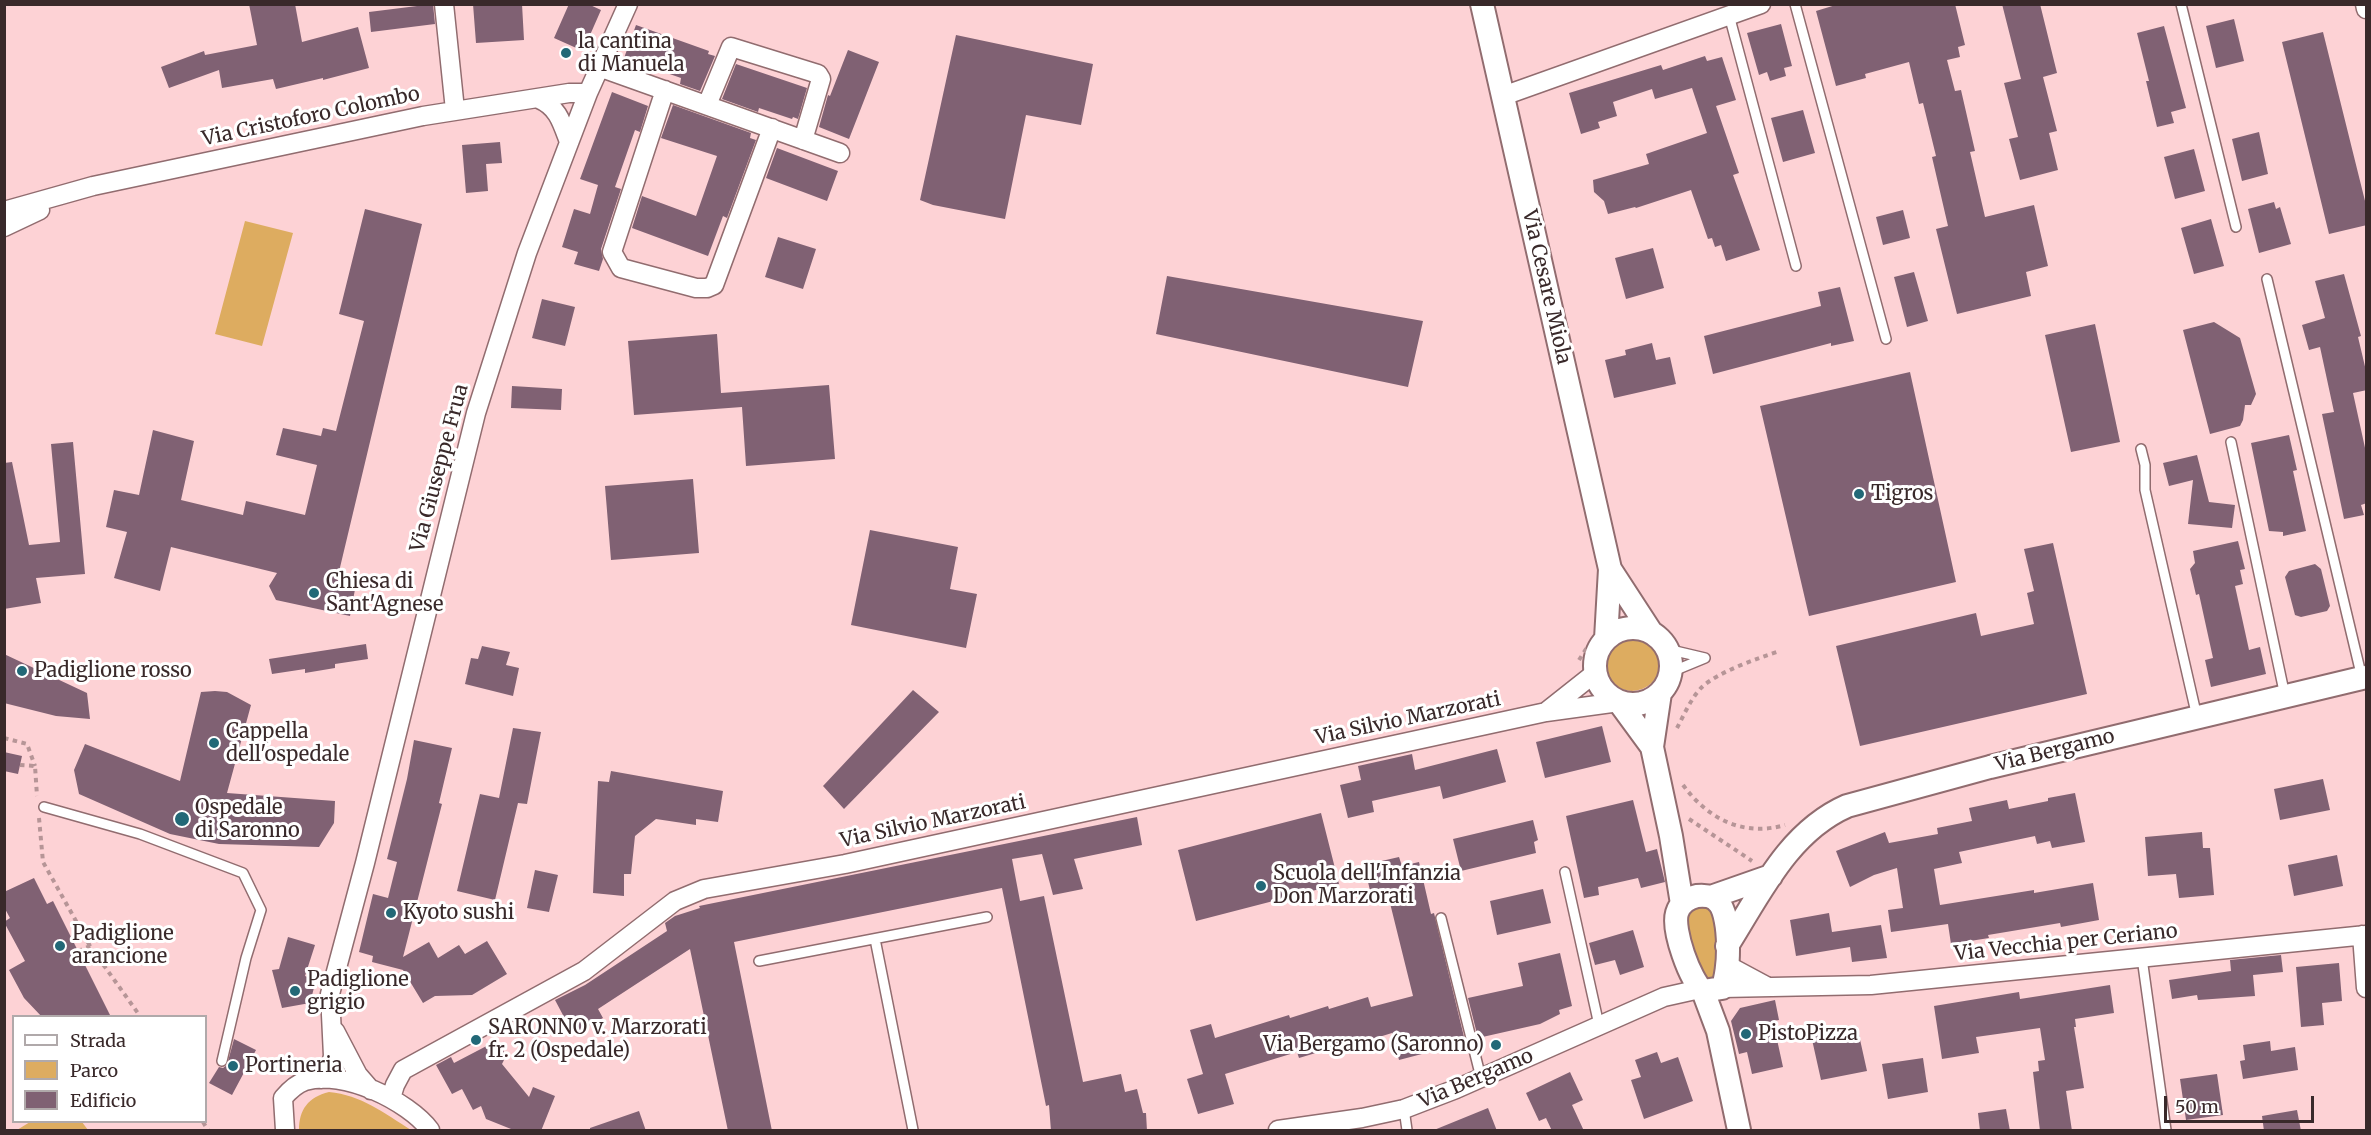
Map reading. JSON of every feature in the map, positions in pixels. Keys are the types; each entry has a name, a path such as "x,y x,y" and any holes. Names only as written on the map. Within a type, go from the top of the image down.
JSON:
{"street":[{"path":"444,4 455,110"},
{"name":"Via Giuseppe Frua","path":"321,1079 330,1068 333,1056 330,994 365,863 476,413 527,254 588,93 628,4"},
{"name":"Via Cesare Miola","path":"1482,4 1610,569 1651,632 1667,649"},
{"path":"1503,96 1761,4"},
{"path":"2365,4 2367,9"},
{"path":"707,105 731,47 818,74 821,79 804,140"},
{"path":"599,67 840,153"},
{"path":"665,90 612,252 621,268 696,288 707,288 714,285 772,128"},
{"name":"Via Cristoforo Colombo","path":"4,211 93,186 455,110 568,93 588,93"},
{"path":"539,99 550,104 555,110 569,142"},
{"name":"Via Cristoforo Colombo","path":"4,227 93,186"},
{"name":"Via Cesare Miola","path":"1584,670 1598,651 1610,569"},
{"path":"1598,641 1618,630 1630,628 1651,632"},
{"path":"1619,702 1640,704 1660,693 1671,672 1671,660 1667,649"},
{"path":"1584,670 1608,695 1619,702 1652,747"},
{"name":"Via Silvio Marzorati","path":"1546,712 1584,670"},
{"name":"Via Bergamo","path":"1727,955 1762,869 1830,814 1847,806 1990,767 2364,677"},
{"path":"1660,693 1652,747 1671,836 1682,904"},
{"name":"Via Silvio Marzorati","path":"391,1098 403,1070 584,971 675,901 704,889 845,864 1546,712 1619,702"},
{"path":"1671,836 1708,896 1723,910 1727,955 1726,978 1711,989"},
{"path":"1711,989 1695,984 1676,927 1677,913 1682,904 1693,897 1708,896 1762,869"},
{"path":"2364,935 2367,988"},
{"name":"Via Vecchia per Ceriano","path":"1711,989 1871,985 2364,935"},
{"name":"Via Vecchia per Ceriano","path":"1727,955 1770,988"},
{"name":"Via Bergamo","path":"1664,997 1689,966"},
{"path":"1711,989 1739,1131"},
{"name":"Via Bergamo","path":"1278,1131 1300,1129 1404,1109 1481,1078 1664,997 1711,989"},
{"path":"333,1027 358,1075 371,1090"},
{"path":"285,1131 283,1098 291,1089 305,1081 321,1079 339,1081 391,1098 427,1126 444,1131"}],"lane":[{"path":"1795,4 1886,339"},
{"path":"2181,4 2236,227"},
{"path":"1729,15 1796,266"},
{"path":"2267,279 2364,677"},
{"path":"2231,442 2284,696"},
{"path":"2141,449 2145,465 2145,490 2197,717"},
{"path":"1667,649 1705,658 1671,672"},
{"path":"41,808 140,834 243,873 261,910 246,958 222,1061"},
{"path":"1565,872 1599,1025"},
{"path":"759,961 987,917"},
{"path":"1441,918 1481,1078"},
{"path":"875,939 913,1131"},
{"path":"2142,958 2166,1131"},
{"path":"1404,1109 1407,1131"}],"path":[{"path":"1584,670 1598,641"},
{"path":"1677,728 1700,689 1710,681 1756,659 1780,651"},
{"path":"4,738 27,744 35,766 37,798"},
{"path":"20,765 35,766"},
{"path":"1680,777 1682,784 1702,808 1729,824 1746,828 1772,828 1792,821"},
{"path":"1663,802 1762,869"},
{"path":"41,808 43,862 90,946 139,1015"},
{"path":"78,951 90,946"}],"green space":[{"path":"245,221 293,233 262,346 215,334"},
{"path":"1632,635 1643,637 1652,643 1658,652 1660,663 1658,674 1652,683 1643,689 1632,691 1621,689 1612,683 1606,674 1604,663 1606,652 1612,643 1621,637"},
{"path":"1697,904 1717,910 1717,977 1715,978 1699,975 1684,915"},
{"path":"329,1092 362,1101 411,1130 299,1130 299,1123 306,1105 315,1097"},
{"path":"28,1123 83,1123 88,1130 17,1130"}],"building":[{"path":"249,4 295,4 302,42 358,27 369,68 276,89 273,79 222,88 219,70 169,88 161,67 204,51 205,55 257,45"},
{"path":"433,4 435,24 371,32 369,12"},
{"path":"473,4 522,4 524,40 476,43"},
{"path":"569,4 588,4 601,10 583,51 554,38"},
{"path":"1839,4 1955,4 1965,45 1958,47 1960,57 1947,60 1955,91 1961,90 1975,151 1970,152 1985,217 2034,205 2048,266 2026,272 2031,296 1957,314 1936,229 1948,226 1932,157 1936,156 1923,103 1919,104 1909,62 1865,74 1866,78 1836,86 1816,11"},
{"path":"2002,4 2040,4 2057,73 2043,77 2057,131 2049,133 2058,170 2020,180 2009,139 2018,137 2004,83 2021,79"},
{"path":"2234,19 2244,61 2216,68 2206,26"},
{"path":"1781,24 1792,66 1784,68 1786,76 1770,81 1767,72 1759,75 1747,33"},
{"path":"636,25 709,51 708,54 715,56 700,91 680,84 681,78 624,58"},
{"path":"2164,26 2186,108 2171,112 2174,123 2157,127 2137,33"},
{"path":"2323,32 2367,209 2367,225 2329,234 2282,42"},
{"path":"956,35 1093,64 1081,125 1026,115 1005,219 933,205 920,200"},
{"path":"848,50 879,62 849,139 819,127 828,95 830,96"},
{"path":"1705,56 1707,61 1722,57 1736,100 1716,106 1739,173 1733,175 1760,250 1726,261 1721,245 1715,247 1712,238 1708,239 1691,190 1636,208 1608,214 1604,201 1594,192 1593,180 1649,164 1646,154 1707,133 1692,88 1655,99 1652,89 1613,102 1617,116 1598,122 1600,128 1581,134 1569,93 1661,65 1663,70"},
{"path":"736,64 807,88 798,119 759,108 758,112 722,99"},
{"path":"612,92 648,106 640,132 635,130 615,187 621,189 601,249 603,259 599,271 574,264 578,252 562,247 574,209 590,214 598,185 580,179"},
{"path":"673,105 751,133 750,138 756,140 727,218 723,216 708,256 632,228 642,196 696,216 717,156 661,138"},
{"path":"1803,110 1815,153 1783,162 1771,118"},
{"path":"2259,132 2268,174 2242,181 2232,139"},
{"path":"500,142 502,163 486,164 488,191 466,193 462,145"},
{"path":"777,148 838,171 827,201 766,178"},
{"path":"2194,149 2205,191 2175,199 2164,157"},
{"path":"2274,202 2276,209 2280,207 2291,244 2259,253 2248,209"},
{"path":"365,209 422,224 337,580 356,584 350,616 276,600 269,586 277,573 171,547 160,591 114,578 127,532 106,527 114,490 139,495 153,430 194,441 181,500 243,515 246,501 305,515 317,465 276,455 283,428 321,436 323,428 336,431 364,321 339,314"},
{"path":"1903,210 1910,238 1883,245 1876,217"},
{"path":"2211,219 2224,266 2194,274 2181,228"},
{"path":"778,237 816,249 803,289 765,277"},
{"path":"1653,248 1664,288 1626,299 1615,258"},
{"path":"1914,272 1928,321 1907,327 1894,277"},
{"path":"2344,274 2361,336 2358,337 2367,375 2367,390 2353,393 2367,457 2367,503 2361,505 2364,515 2344,519 2322,414 2334,412 2320,347 2309,350 2302,325 2325,318 2315,281"},
{"path":"1167,276 1423,321 1408,387 1156,334"},
{"path":"1840,287 1854,341 1831,346 1831,343 1713,374 1704,336 1821,306 1818,292"},
{"path":"542,299 575,307 565,346 532,338"},
{"path":"2214,322 2240,338 2256,394 2251,405 2245,405 2240,426 2210,434 2183,330"},
{"path":"2095,324 2120,442 2071,452 2045,335"},
{"path":"717,334 721,393 829,385 835,459 746,466 742,407 634,415 628,341"},
{"path":"1652,343 1656,360 1670,357 1676,384 1614,398 1605,360 1626,355 1625,350"},
{"name":"Tigros","path":"1910,372 1956,582 1809,616 1760,406"},
{"path":"512,386 562,389 561,410 511,408"},
{"path":"2289,435 2297,470 2293,471 2306,531 2283,536 2283,532 2269,531 2251,443"},
{"path":"73,442 85,574 36,578 41,603 4,609 4,463 12,462 29,545 60,542 51,444"},
{"path":"2197,455 2209,502 2235,505 2232,528 2188,524 2193,480 2169,486 2163,463"},
{"path":"693,479 699,553 611,560 605,486"},
{"path":"870,530 958,547 950,589 977,594 966,648 851,625"},
{"path":"2238,541 2245,569 2240,570 2243,584 2235,586 2249,650 2260,647 2266,674 2211,687 2205,660 2213,658 2199,594 2196,595 2190,569 2195,563 2193,551"},
{"path":"2053,543 2087,694 1860,746 1836,646 1976,613 1981,636 2034,624 2027,593 2034,591 2024,549"},
{"path":"2315,564 2321,569 2330,606 2327,611 2301,617 2295,615 2285,577 2289,571"},
{"path":"366,644 368,659 335,664 335,668 305,673 305,669 272,674 269,659"},
{"path":"482,646 510,652 506,665 519,668 513,696 465,684 471,658 478,659"},
{"name":"Padiglione rosso","path":"4,654 87,693 90,719 56,716 4,703"},
{"path":"913,690 939,712 844,809 823,786"},
{"path":"201,692 227,692 251,705 227,793 335,801 334,823 319,847 219,844 170,834 79,794 74,770 85,744 180,781"},
{"path":"1602,726 1611,762 1545,778 1536,742"},
{"path":"513,728 541,732 527,804 518,803 495,900 457,891 480,794 499,798"},
{"path":"414,740 452,748 439,803 442,804 403,957 429,942 438,958 459,945 465,954 487,941 507,974 472,995 435,996 423,1003 403,970 372,962 373,956 359,952 373,894 388,898 397,862 387,859 407,779"},
{"path":"1497,749 1506,782 1443,799 1440,786 1372,801 1374,812 1348,818 1340,785 1361,780 1358,766 1412,754 1415,770"},
{"path":"4,752 22,756 18,774 4,771"},
{"path":"611,771 723,791 718,822 696,819 696,825 656,819 635,836 631,874 624,874 624,896 593,893 598,781 609,782"},
{"path":"2323,779 2330,810 2280,820 2274,789"},
{"path":"2075,793 2085,842 2052,848 2050,841 2037,844 2035,836 1959,852 1962,863 1934,869 1940,905 2093,883 2099,920 2061,927 2060,923 1988,935 1989,938 1951,944 1948,924 1891,932 1888,910 1903,908 1897,868 1874,875 1850,887 1836,851 1885,832 1889,843 1938,834 1937,828 1972,821 1969,808 2007,800 2009,809"},
{"path":"1633,800 1646,852 1657,849 1665,882 1641,888 1638,878 1598,887 1599,895 1584,898 1566,816"},
{"path":"1321,813 1339,884 1196,921 1178,850"},
{"path":"1137,817 1142,845 1074,859 1083,889 1053,895 1042,854 1012,859 1020,901 1044,896 1083,1082 1121,1074 1125,1092 1137,1089 1143,1113 1146,1113 1147,1131 1051,1131 1049,1105 1046,1106 1002,888 734,942 772,1131 728,1131 690,949 598,1009 603,1018 573,1034 555,1000 585,985 667,931 665,923 675,916 700,908 699,906"},
{"path":"1533,820 1538,840 1534,842 1536,853 1461,871 1453,839"},
{"path":"2202,832 2203,848 2210,848 2214,895 2179,898 2176,874 2148,876 2145,837"},
{"path":"2337,855 2343,886 2294,896 2288,865"},
{"path":"1399,857 1402,866 1419,862 1431,914 1434,913 1465,1041 1399,1060 1392,1033 1340,1049 1339,1046 1299,1058 1297,1052 1225,1074 1234,1104 1198,1114 1187,1079 1203,1074 1190,1030 1211,1024 1215,1038 1289,1015 1290,1018 1368,997 1371,1007 1413,996 1388,895 1372,899 1364,865"},
{"path":"535,870 558,875 549,912 527,908"},
{"name":"Padiglione arancione","path":"34,878 47,904 53,901 110,1015 40,1015 24,998 9,970 25,961 4,922 10,918 4,907 4,892"},
{"path":"1543,889 1551,923 1497,935 1490,901"},
{"path":"1829,913 1832,932 1881,925 1887,958 1852,962 1850,947 1796,956 1790,920"},
{"path":"1633,930 1644,967 1620,975 1615,960 1595,965 1589,943"},
{"path":"288,937 315,945 305,976 316,980 310,1003 282,1008 272,970 279,969"},
{"path":"1560,953 1572,1006 1559,1010 1560,1014 1540,1024 1478,1038 1468,998 1523,986 1518,963"},
{"path":"2281,955 2283,972 2253,975 2255,996 2198,1000 2197,995 2172,999 2169,980 2231,971 2230,960"},
{"path":"2339,963 2342,1001 2322,1003 2324,1025 2301,1027 2296,967"},
{"path":"2110,985 2114,1013 2075,1019 2076,1027 2074,1027 2084,1088 2066,1091 2072,1131 2040,1131 2033,1072 2039,1071 2038,1061 2045,1060 2040,1028 1976,1037 1979,1053 1942,1059 1934,1006 2019,992 2020,999"},
{"path":"1775,1000 1779,1020 1773,1021 1783,1067 1752,1074 1747,1052 1739,1054 1731,1021 1740,1008"},
{"path":"1857,1026 1867,1071 1821,1080 1811,1035"},
{"name":"Portineria","path":"234,1039 256,1050 232,1095 209,1083 219,1067 223,1068 227,1065"},
{"path":"498,1040 506,1056 502,1064 529,1097 533,1087 555,1096 541,1131 516,1131 486,1119 481,1106 473,1110 462,1089 452,1094 436,1065 451,1057 454,1063"},
{"path":"2270,1041 2271,1051 2295,1047 2298,1070 2243,1079 2240,1061 2245,1060 2243,1045"},
{"path":"1657,1052 1661,1063 1678,1057 1693,1101 1644,1119 1631,1080 1641,1077 1635,1060"},
{"path":"1923,1058 1928,1092 1888,1099 1882,1064"},
{"path":"1570,1072 1583,1100 1572,1105 1584,1131 1552,1131 1546,1118 1539,1121 1526,1093"},
{"path":"2217,1074 2223,1115 2186,1120 2180,1079"},
{"path":"1488,1108 1497,1131 1434,1131 1434,1130"},
{"path":"2006,1109 2010,1131 1980,1131 1978,1113"},
{"path":"2297,1110 2301,1131 2264,1131 2262,1116"},
{"path":"639,1111 646,1131 590,1131 590,1128"}],"place":[{"name":"la cantina di Manuela","path":"566,53"},
{"name":"Tigros","path":"1859,494"},
{"name":"Chiesa di Sant'Agnese","path":"314,593"},
{"name":"Padiglione rosso","path":"22,671"},
{"name":"Cappella dell'ospedale","path":"214,743"},
{"name":"Ospedale di Saronno","path":"182,819"},
{"name":"Scuola dell'Infanzia Don Marzorati","path":"1261,886"},
{"name":"Kyoto sushi","path":"391,913"},
{"name":"Padiglione arancione","path":"60,946"},
{"name":"Padiglione grigio","path":"295,991"},
{"name":"PistoPizza","path":"1746,1034"},
{"name":"SARONNO v. Marzorati fr. 2 (Ospedale)","path":"476,1040"},
{"name":"Via Bergamo (Saronno)","path":"1496,1045"},
{"name":"Portineria","path":"233,1066"}]}
